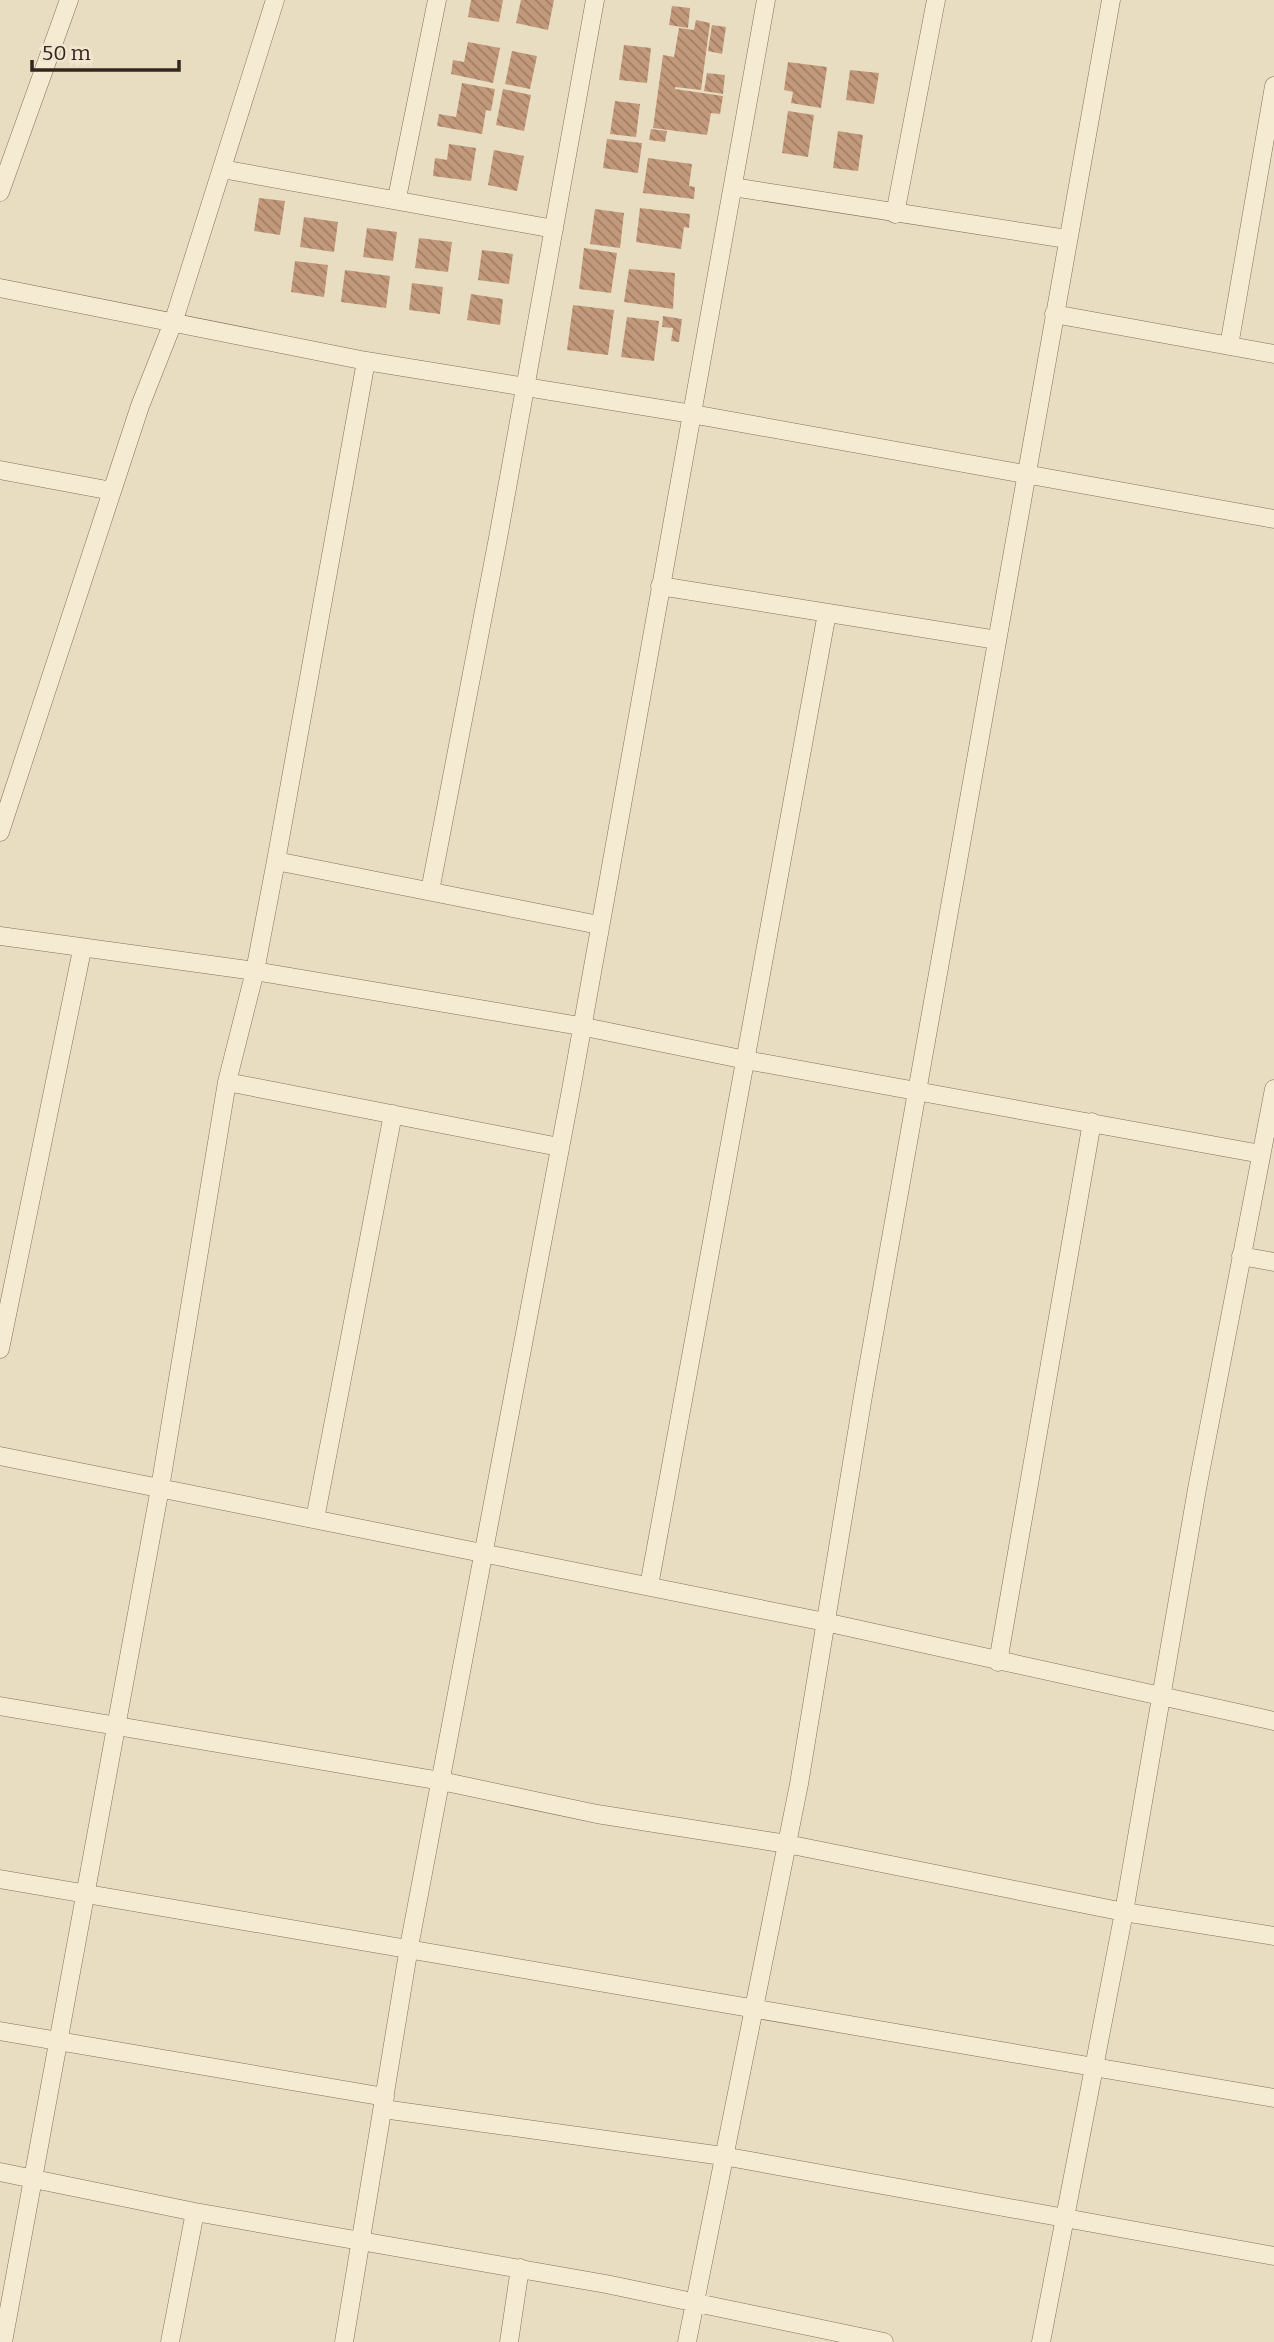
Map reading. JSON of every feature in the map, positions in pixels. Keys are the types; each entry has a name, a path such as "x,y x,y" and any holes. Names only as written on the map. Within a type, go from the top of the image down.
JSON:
{"street":[{"path":"0,192 69,0"},
{"path":"0,832 112,491 174,320 275,0"},
{"path":"397,198 437,0"},
{"path":"430,891 596,0"},
{"path":"895,214 936,0"},
{"path":"687,2342 788,1844 917,1091 1111,0"},
{"path":"344,2342 409,1947 580,1026 622,814 660,586 733,187 761,1"},
{"path":"1229,346 1274,86"},
{"path":"0,138 19,143"},
{"path":"222,169 397,198 554,229"},
{"path":"733,187 1067,239"},
{"path":"0,288 174,320 366,361 526,385 1274,519"},
{"path":"1054,314 1274,354"},
{"path":"3,2342 160,1488 227,1082 255,971 366,361"},
{"path":"0,470 112,491"},
{"path":"660,586 998,640"},
{"path":"649,1586 827,613"},
{"path":"276,861 599,925"},
{"path":"0,936 82,950 255,971 580,1026 746,1060 1261,1154"},
{"path":"0,1349 82,950"},
{"path":"227,1082 559,1147"},
{"path":"1041,2342 1092,2065 1124,1912 1241,1256 1274,1088"},
{"path":"315,1519 393,1114"},
{"path":"998,1662 1092,1122"},
{"path":"1241,1256 1274,1262"},
{"path":"0,1456 825,1622 1274,1721"},
{"path":"0,1706 441,1781 597,1814 788,1844 1124,1912 1274,1936"},
{"path":"0,1879 409,1947 753,2010 1092,2065 1274,2098"},
{"path":"0,2031 384,2103 723,2156 1274,2256"},
{"path":"0,2172 195,2212 520,2268 876,2341"},
{"path":"170,2342 195,2212"},
{"path":"509,2342 520,2268"}],"building":[{"path":"471,0 503,0 499,22 468,17"},
{"path":"521,0 554,0 548,30 516,23"},
{"path":"672,6 690,8 688,28 669,25"},
{"path":"696,20 710,23 701,90 675,89 723,96 720,114 711,113 707,135 653,128 663,55 674,57 679,28 694,30"},
{"path":"712,25 726,27 722,54 708,51"},
{"path":"468,42 500,48 493,83 451,74 453,60 464,62"},
{"path":"624,45 651,48 647,83 619,80"},
{"path":"512,51 537,56 530,89 505,84"},
{"path":"788,62 827,67 821,108 791,103 793,92 784,90"},
{"path":"850,70 879,73 874,104 846,100"},
{"path":"707,73 725,75 723,94 704,91"},
{"path":"462,83 495,89 491,111 486,110 482,134 437,126 439,114 456,117"},
{"path":"503,89 531,95 524,131 496,125"},
{"path":"615,101 640,104 636,137 610,134"},
{"path":"788,111 814,115 808,157 782,153"},
{"path":"651,129 667,131 665,142 649,140"},
{"path":"838,131 863,135 858,171 833,168"},
{"path":"607,139 642,143 638,173 603,168"},
{"path":"449,144 476,148 471,181 433,176 435,158 447,160"},
{"path":"494,150 524,156 517,191 488,185"},
{"path":"648,158 692,164 689,186 695,187 694,199 643,193"},
{"path":"259,198 285,201 280,235 254,231"},
{"path":"640,208 690,214 689,228 684,227 681,249 636,242"},
{"path":"595,209 624,213 620,248 590,244"},
{"path":"304,217 338,222 334,252 300,247"},
{"path":"367,228 397,232 393,261 363,257"},
{"path":"419,238 452,242 448,272 415,268"},
{"path":"584,248 617,253 611,293 579,289"},
{"path":"482,250 513,254 509,284 478,280"},
{"path":"295,261 328,265 324,297 291,292"},
{"path":"629,269 675,273 673,309 624,302"},
{"path":"345,270 390,276 386,308 341,302"},
{"path":"412,283 443,287 440,314 409,310"},
{"path":"471,294 503,299 500,325 467,320"},
{"path":"573,305 614,310 608,355 567,350"},
{"path":"663,316 682,319 679,342 671,341 673,328 662,327"},
{"path":"627,317 659,321 654,361 621,357"}]}
